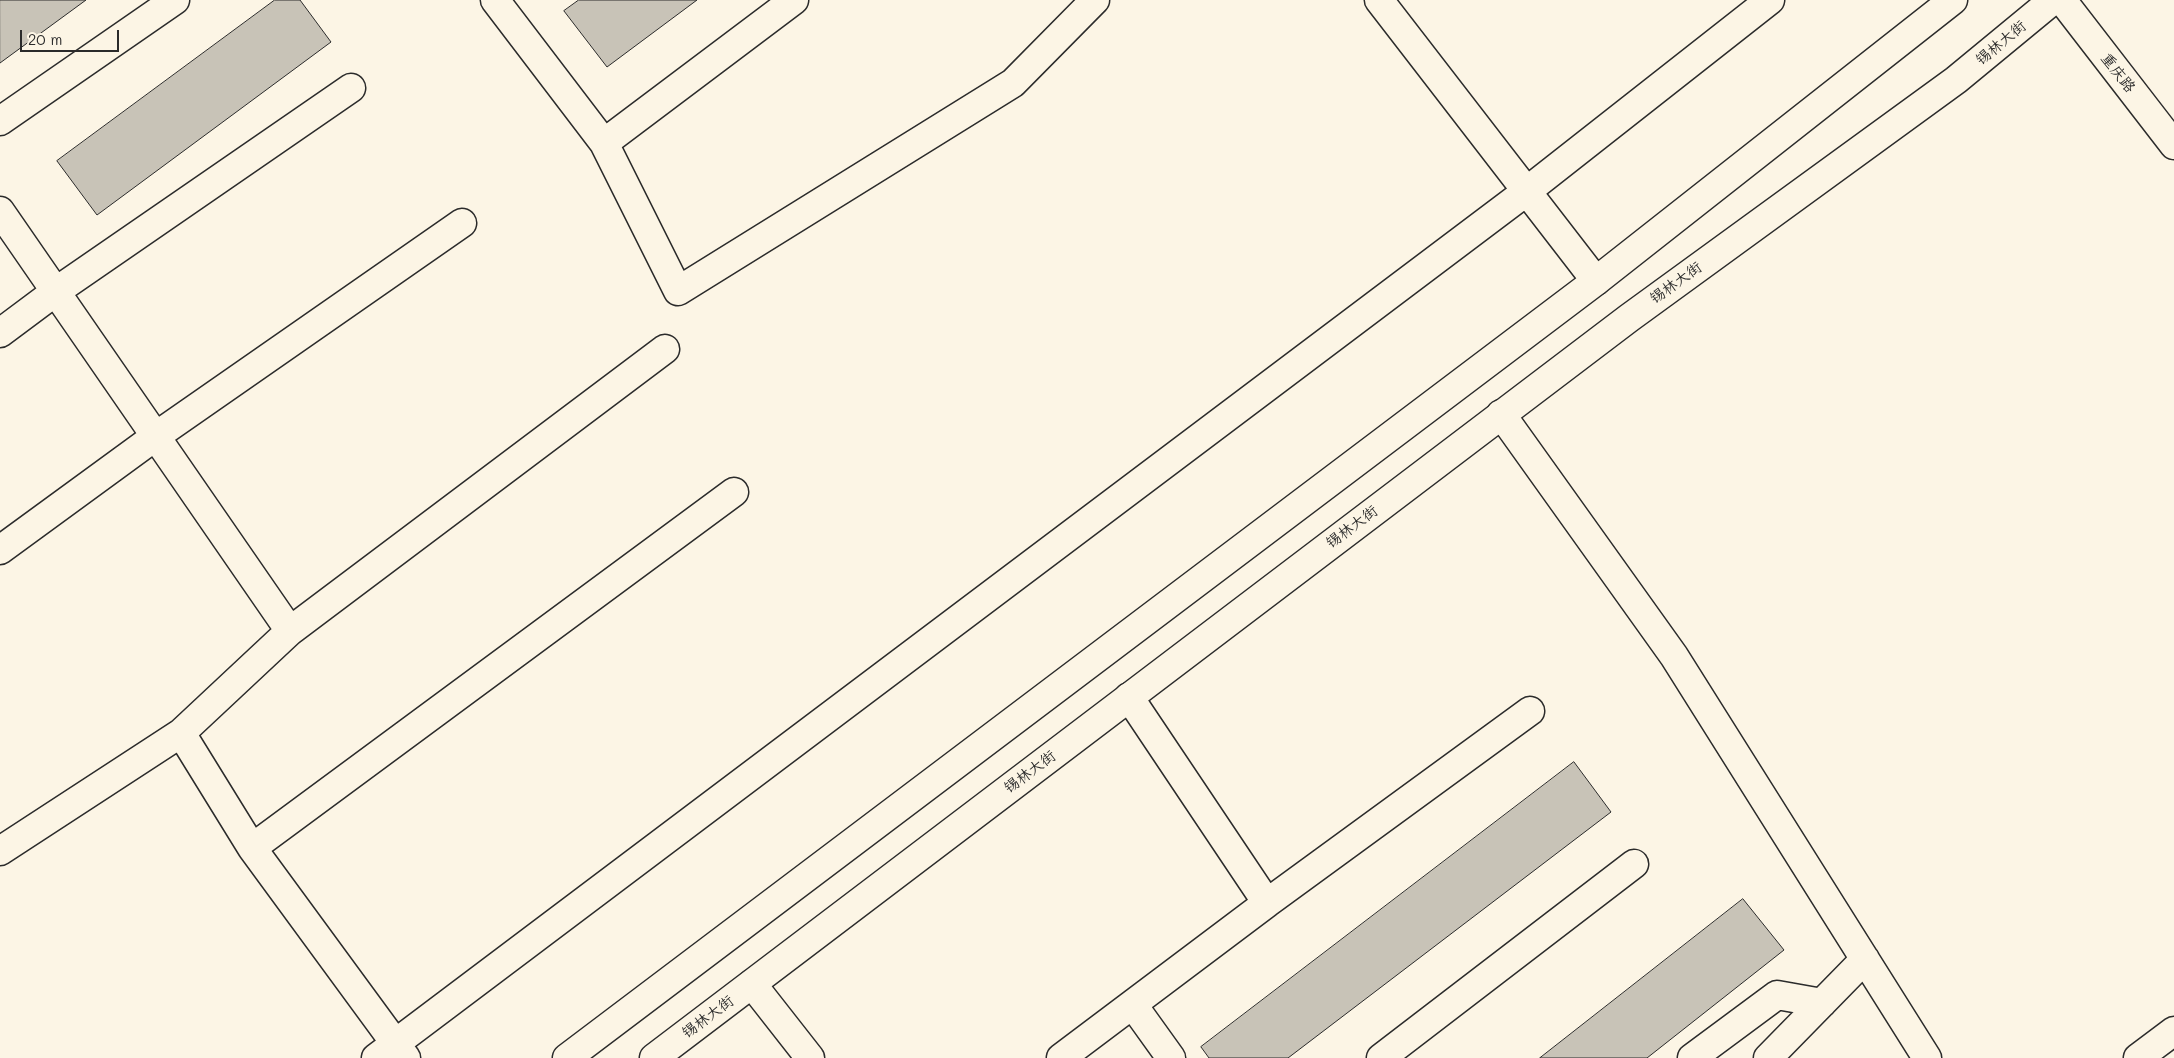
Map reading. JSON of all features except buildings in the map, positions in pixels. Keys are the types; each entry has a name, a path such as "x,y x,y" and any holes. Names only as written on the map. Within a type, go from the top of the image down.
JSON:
{"main road":[{"path":"0,121 175,0"},
{"path":"495,0 604,143 678,291 1013,84 1095,0"},
{"path":"604,143 794,0"},
{"path":"1378,0 1596,281"},
{"path":"181,733 252,848 393,1053 1527,192 1770,0"},
{"path":"567,1058 1596,281 1953,0"},
{"name":"锡林大街","path":"654,1058 1628,318 1956,80 2053,0"},
{"name":"重庆路","path":"2062,0 2174,145"},
{"path":"0,333 55,292 351,88"},
{"path":"0,212 290,631"},
{"path":"0,550 156,436 462,223"},
{"path":"0,851 181,733 290,631 666,349"},
{"path":"1501,414 1674,656 1927,1058"},
{"path":"252,848 734,492"},
{"path":"1129,697 1267,903"},
{"path":"1061,1058 1267,903 1530,711"},
{"path":"1381,1058 1634,864"},
{"path":"1768,1058 1865,959"},
{"path":"752,984 810,1058"},
{"path":"1692,1058 1777,995 1822,1003"},
{"path":"1132,1004 1171,1058"},
{"path":"2138,1058 2174,1031"}]}
